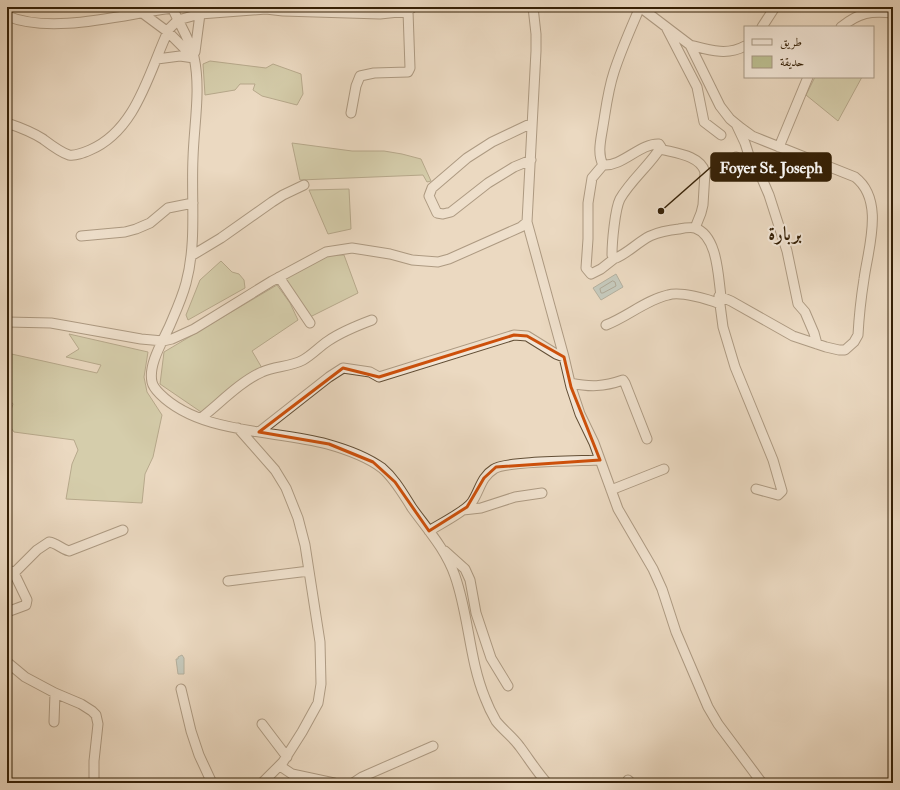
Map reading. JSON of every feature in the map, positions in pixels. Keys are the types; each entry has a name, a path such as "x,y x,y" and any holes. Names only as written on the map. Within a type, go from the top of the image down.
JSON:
{"street":[{"path":"7,16 33,24 62,24 172,7 188,38 194,58 197,80 193,156 191,256 190,270 182,297 154,358 152,383 156,390 167,401 201,418 238,428 292,436 329,444 373,462 388,474 442,548 465,569 470,580 476,613 491,658 508,686"},
{"path":"533,7 536,34 527,222 570,383 580,414 600,460 618,509 653,569 662,589 676,632 708,707 718,724 762,783"},
{"path":"604,165 601,160 600,147 613,73 640,7 690,45 710,51 722,52 738,50 744,47"},
{"path":"763,26 768,7"},
{"path":"763,26 775,7"},
{"path":"7,123 28,132 69,154 77,155 107,140 135,106 168,32 178,20 200,14 266,8 380,14 410,9 410,68 408,72 374,72 360,76 356,86 351,113"},
{"path":"842,26 873,9 893,13"},
{"path":"141,12 168,32 194,58"},
{"path":"194,58 200,14"},
{"path":"666,27 696,87 704,122 721,135"},
{"path":"606,325 620,320 636,310 669,294 720,300 793,336 839,350 844,350 854,342 858,335 864,280 871,241 873,215 868,193 863,184 855,178 752,136 737,125 730,119 720,106 690,45"},
{"path":"157,59 180,56 194,58"},
{"path":"780,147 808,78"},
{"path":"531,160 514,166 488,183 451,212 443,214 437,213 432,204 429,196 432,188 467,158 492,142 532,123"},
{"path":"737,125 751,161 752,165 748,168"},
{"path":"604,165 611,166 637,151 654,144 659,144 661,147 660,149"},
{"path":"660,149 693,158 704,167 704,197 701,213 695,228"},
{"path":"615,258 612,255 612,249 619,201 660,149"},
{"path":"736,157 745,168 760,174 769,195 787,251 798,304 805,312 817,344"},
{"path":"604,165 592,178 588,203 586,268 591,274 601,269 639,242 650,236 670,230 695,228 705,235 711,244 715,257 723,327 735,367 773,460 782,491 778,495 756,489"},
{"path":"191,256 221,238 278,198 304,185"},
{"path":"81,236 125,232 136,229 150,223 168,208 193,203"},
{"path":"7,322 51,323 141,339 163,341 172,339 194,329 279,277 326,252 352,248 384,253 412,260 438,262 463,253 520,227 527,222"},
{"path":"279,277 310,323"},
{"path":"201,418 248,380 267,370 294,364 304,360 327,342 346,330 372,320"},
{"path":"259,432 329,377 343,368 370,372 380,377 514,335 527,336 556,354 564,357"},
{"path":"570,383 590,387 611,384 622,380 625,383 647,438"},
{"path":"238,428 276,470 286,488 298,518 305,545 320,642 320,694 318,703 287,757 262,783"},
{"path":"429,531 472,502 484,478 496,467 530,463 600,460"},
{"path":"611,490 664,469"},
{"path":"462,510 481,508 515,498 542,493"},
{"path":"7,612 26,605 27,600 11,571 37,550 49,542 57,543 63,549 69,551 123,530"},
{"path":"442,548 460,592 475,666 489,708 497,722 519,745 540,776 547,783"},
{"path":"228,582 309,571"},
{"path":"7,662 25,677 81,704 96,715 98,724 94,761 94,783"},
{"path":"181,689 191,731 199,755 212,783"},
{"path":"54,722 56,693"},
{"path":"262,724 287,757"},
{"path":"353,783 362,777 433,746"},
{"path":"280,766 292,774 334,783"}],"highlighted area":[{"path":"514,335 527,336 564,357 571,387 600,460 496,467 484,478 467,507 429,531 395,482 373,462 329,444 259,432 343,368 379,377"}],"green space":[{"path":"210,61 266,68 273,64 301,74 303,94 297,105 262,96 253,90 255,84 240,84 235,90 205,95 203,64"},
{"path":"814,78 861,78 838,121 806,95"},
{"path":"292,143 352,151 384,151 421,159 431,181 427,182 423,175 300,180"},
{"path":"349,189 351,229 328,234 309,190"},
{"path":"330,255 344,255 358,293 310,317 284,279"},
{"path":"221,261 232,272 239,274 244,280 245,288 188,320 186,315 200,280"},
{"path":"277,285 290,303 298,320 252,351 262,368 201,412 160,384 164,352"},
{"path":"69,334 148,352 144,377 147,392 162,415 153,457 145,474 142,503 66,499 72,464 78,450 74,440 14,432 7,422 13,404 7,397 7,353 97,373 101,365 66,357 79,349"}],"water":[{"path":"616,274 623,287 601,300 593,288"},
{"path":"182,655 184,658 184,674 178,674 176,659"}],"place":[{"name":"Foyer St. Joseph","path":"661,211"}],"district":[{"name":"بربارة","path":"785,234"}]}
